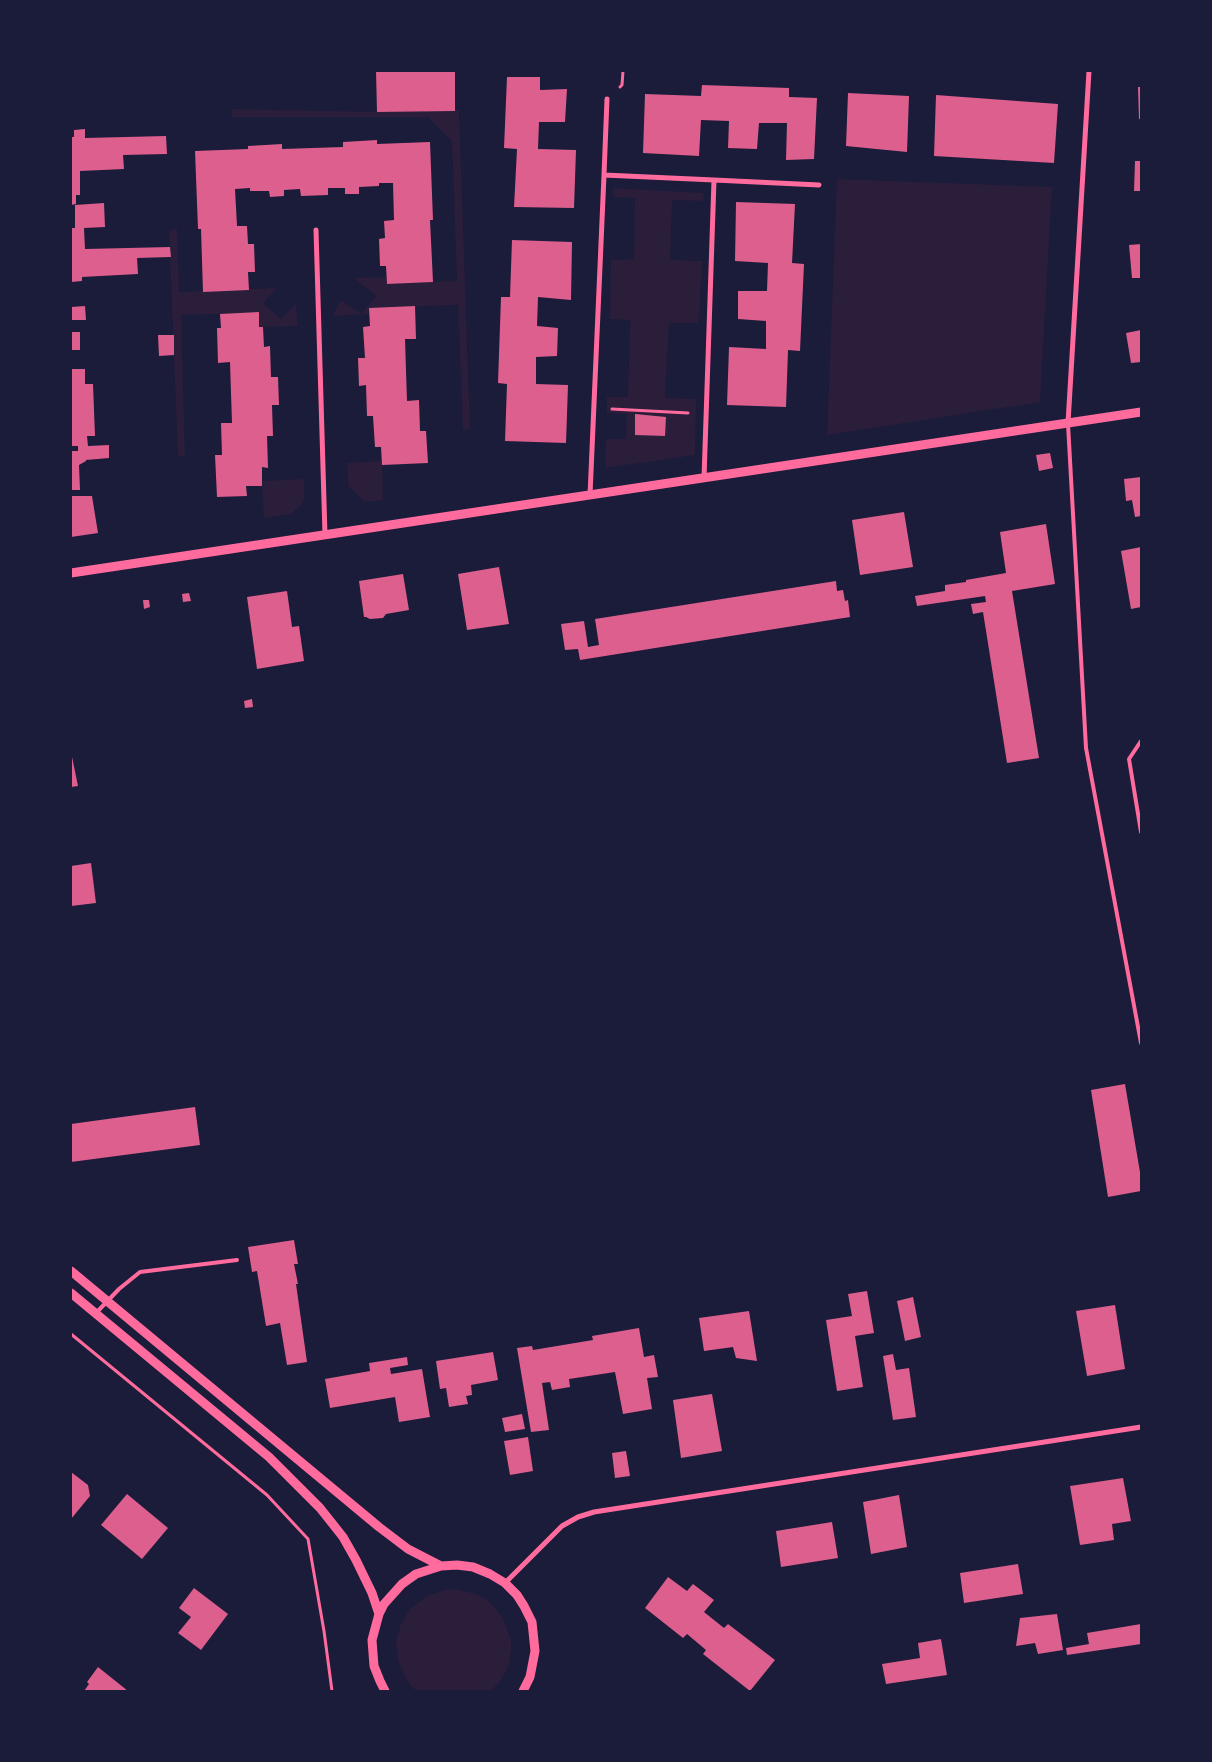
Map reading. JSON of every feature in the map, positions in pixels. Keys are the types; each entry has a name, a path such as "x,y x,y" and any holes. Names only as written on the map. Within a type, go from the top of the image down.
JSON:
{"street":[{"path":"1068,423 1089,71"},
{"path":"590,495 607,100"},
{"path":"604,174 819,185"},
{"path":"704,478 714,180"},
{"path":"316,230 325,535"},
{"path":"71,573 1141,412"},
{"path":"71,1271 379,1527 408,1549 441,1566"},
{"path":"71,1293 269,1457 320,1508 343,1537 356,1560 372,1593 379,1614"},
{"path":"505,1584 562,1526 578,1517 594,1512 1141,1427"},
{"path":"385,1691 377,1674 372,1653 372,1640 379,1614 392,1594 416,1574 441,1566 457,1565 473,1567 490,1574 517,1594 524,1606 532,1622 535,1637 534,1662 526,1690"}],"lane":[{"path":"1068,423 1086,748 1141,1043"},
{"path":"1141,742 1128,759 1141,832"},
{"path":"96,1313 140,1272 237,1260"}],"path":[{"path":"594,409 706,414"},
{"path":"71,1334 266,1495 308,1539 332,1691"}],"shaded area":[{"path":"232,109 377,112 459,110 470,429 463,429 458,305 369,308 369,314 332,316 341,300 361,314 376,296 355,278 386,277 387,284 457,281 452,141 428,117 232,117"},
{"path":"837,179 1052,187 1040,402 827,435"},
{"path":"613,188 704,193 703,201 672,200 670,260 702,261 699,323 669,323 665,398 696,399 695,455 605,468 606,439 626,439 627,414 607,413 607,397 628,397 630,320 610,319 611,260 634,259 635,198 613,197"},
{"path":"177,229 179,292 277,288 263,303 281,319 296,303 298,326 259,327 259,313 181,315 185,456 178,456 169,230"},
{"path":"382,461 383,500 365,502 348,485 347,463"},
{"path":"304,479 304,498 301,505 291,514 264,518 262,481"},
{"path":"456,1589 479,1595 490,1602 503,1618 511,1640 508,1668 491,1691 416,1691 407,1681 398,1661 396,1642 401,1624 410,1609 427,1596 445,1590"}],"building":[{"path":"376,71 455,71 455,111 377,112"},
{"path":"507,77 540,77 540,90 567,89 565,122 539,122 538,149 576,150 574,208 514,207 517,149 504,148"},
{"path":"702,85 789,88 789,97 817,98 814,159 786,160 787,123 759,123 757,149 728,148 729,121 701,120 699,156 643,153 645,94 701,96"},
{"path":"1138,87 1141,87 1141,119 1139,119"},
{"path":"848,93 909,96 907,152 846,146"},
{"path":"936,95 1058,104 1054,163 934,156"},
{"path":"85,129 85,138 166,136 167,154 123,155 124,169 80,171 80,195 76,195 76,204 71,205 71,137 74,137 74,130"},
{"path":"377,140 377,144 430,142 433,220 430,220 433,282 387,284 386,266 380,266 379,239 385,238 384,221 394,220 393,183 379,183 379,186 359,187 359,194 345,194 345,188 328,188 328,195 301,196 300,189 284,190 284,196 270,197 269,191 250,191 250,188 235,189 237,226 247,226 248,244 254,244 255,272 248,272 249,290 203,292 201,229 198,229 195,151 248,149 248,146 282,144 282,149 343,147 343,142"},
{"path":"1135,161 1141,161 1141,191 1134,191"},
{"path":"736,202 795,204 792,263 804,264 800,351 788,350 786,407 727,405 729,347 766,349 766,321 738,319 738,291 767,291 768,263 735,261"},
{"path":"104,203 105,227 84,228 85,249 170,247 171,257 137,258 138,274 82,277 82,281 71,282 71,228 75,228 75,205"},
{"path":"512,240 572,242 571,300 538,297 537,326 558,328 557,356 536,357 536,384 568,385 566,443 505,441 507,384 498,383 501,297 510,297"},
{"path":"1141,244 1141,278 1132,278 1129,245"},
{"path":"85,306 86,320 71,320 71,307"},
{"path":"415,306 416,339 405,339 407,401 419,400 420,431 426,431 428,463 382,465 381,447 375,447 373,416 367,416 366,385 359,386 358,358 365,358 363,327 370,326 369,308"},
{"path":"259,312 259,327 263,327 264,347 270,346 271,377 278,377 279,405 272,405 273,436 267,436 268,468 262,467 262,486 246,486 247,496 217,497 215,455 222,455 221,423 232,423 230,362 218,363 217,328 221,328 220,314"},
{"path":"1141,330 1141,362 1131,363 1126,333"},
{"path":"71,332 80,332 80,350 71,350"},
{"path":"158,335 174,335 174,355 159,356"},
{"path":"71,369 85,369 85,384 93,384 95,436 87,436 88,446 109,445 109,458 86,460 79,465 80,490 71,490 71,451 78,451 78,446 71,446"},
{"path":"635,414 666,417 665,436 635,435"},
{"path":"1050,453 1053,468 1039,471 1036,455"},
{"path":"1141,477 1141,516 1135,517 1132,500 1126,501 1124,479"},
{"path":"71,496 92,496 98,533 71,537"},
{"path":"904,512 913,567 860,575 852,520"},
{"path":"1046,524 1055,584 1012,591 1039,758 1007,763 983,612 973,614 971,604 986,602 985,596 917,606 915,596 945,591 945,585 1006,573 1000,532"},
{"path":"1141,547 1141,607 1131,609 1121,551"},
{"path":"499,567 509,624 467,630 458,574"},
{"path":"403,574 409,610 386,614 383,618 370,619 364,617 359,581"},
{"path":"836,581 837,591 843,590 845,601 848,600 850,617 580,660 578,649 565,650 561,624 584,621 588,647 599,645 595,619"},
{"path":"287,591 292,627 299,626 304,661 257,669 247,597"},
{"path":"189,593 191,601 183,602 182,594"},
{"path":"143,600 149,600 150,607 144,609"},
{"path":"252,699 253,707 245,708 244,701"},
{"path":"71,752 78,786 71,787"},
{"path":"91,863 96,903 71,906 71,866"},
{"path":"1125,1084 1141,1178 1141,1191 1108,1197 1091,1090"},
{"path":"195,1107 200,1145 71,1162 71,1124"},
{"path":"294,1240 298,1264 294,1264 298,1284 296,1284 307,1362 287,1365 280,1323 266,1326 257,1271 252,1272 248,1247"},
{"path":"867,1291 874,1333 855,1336 863,1387 837,1391 826,1320 852,1316 848,1294"},
{"path":"913,1297 921,1337 905,1341 897,1301"},
{"path":"1115,1305 1125,1369 1087,1376 1076,1311"},
{"path":"749,1311 757,1361 736,1358 733,1347 704,1351 699,1318"},
{"path":"639,1328 644,1357 654,1355 658,1377 647,1378 652,1409 623,1414 615,1372 569,1379 570,1387 552,1390 550,1382 542,1383 549,1430 531,1432 517,1348 532,1346 533,1350 593,1340 592,1336"},
{"path":"493,1352 498,1380 471,1385 472,1395 466,1396 468,1404 449,1407 446,1388 440,1389 436,1361"},
{"path":"893,1354 896,1370 909,1368 916,1417 893,1420 883,1356"},
{"path":"407,1357 408,1365 390,1368 391,1374 422,1369 430,1417 399,1422 395,1397 330,1408 325,1379 370,1371 369,1363"},
{"path":"712,1394 722,1451 681,1458 673,1400"},
{"path":"522,1414 525,1429 505,1432 502,1418"},
{"path":"528,1437 533,1471 510,1475 504,1441"},
{"path":"626,1451 630,1476 615,1478 612,1453"},
{"path":"71,1472 88,1485 90,1496 71,1519"},
{"path":"1123,1478 1131,1521 1112,1524 1114,1540 1080,1545 1070,1486"},
{"path":"127,1494 168,1528 142,1559 101,1525"},
{"path":"899,1495 907,1547 871,1554 863,1502"},
{"path":"832,1522 838,1558 781,1567 776,1531"},
{"path":"1018,1564 1023,1594 964,1603 960,1573"},
{"path":"668,1577 687,1591 693,1584 714,1600 704,1612 724,1628 728,1624 775,1660 750,1691 703,1654 706,1650 687,1634 683,1638 645,1608"},
{"path":"194,1588 228,1614 201,1650 178,1633 191,1617 179,1608"},
{"path":"1057,1614 1063,1650 1038,1654 1035,1643 1016,1646 1020,1618"},
{"path":"1141,1624 1141,1644 1067,1655 1066,1648 1089,1644 1087,1633"},
{"path":"941,1639 947,1675 886,1684 882,1664 920,1658 918,1643"},
{"path":"98,1667 128,1691 84,1691 89,1684 87,1682"}]}
